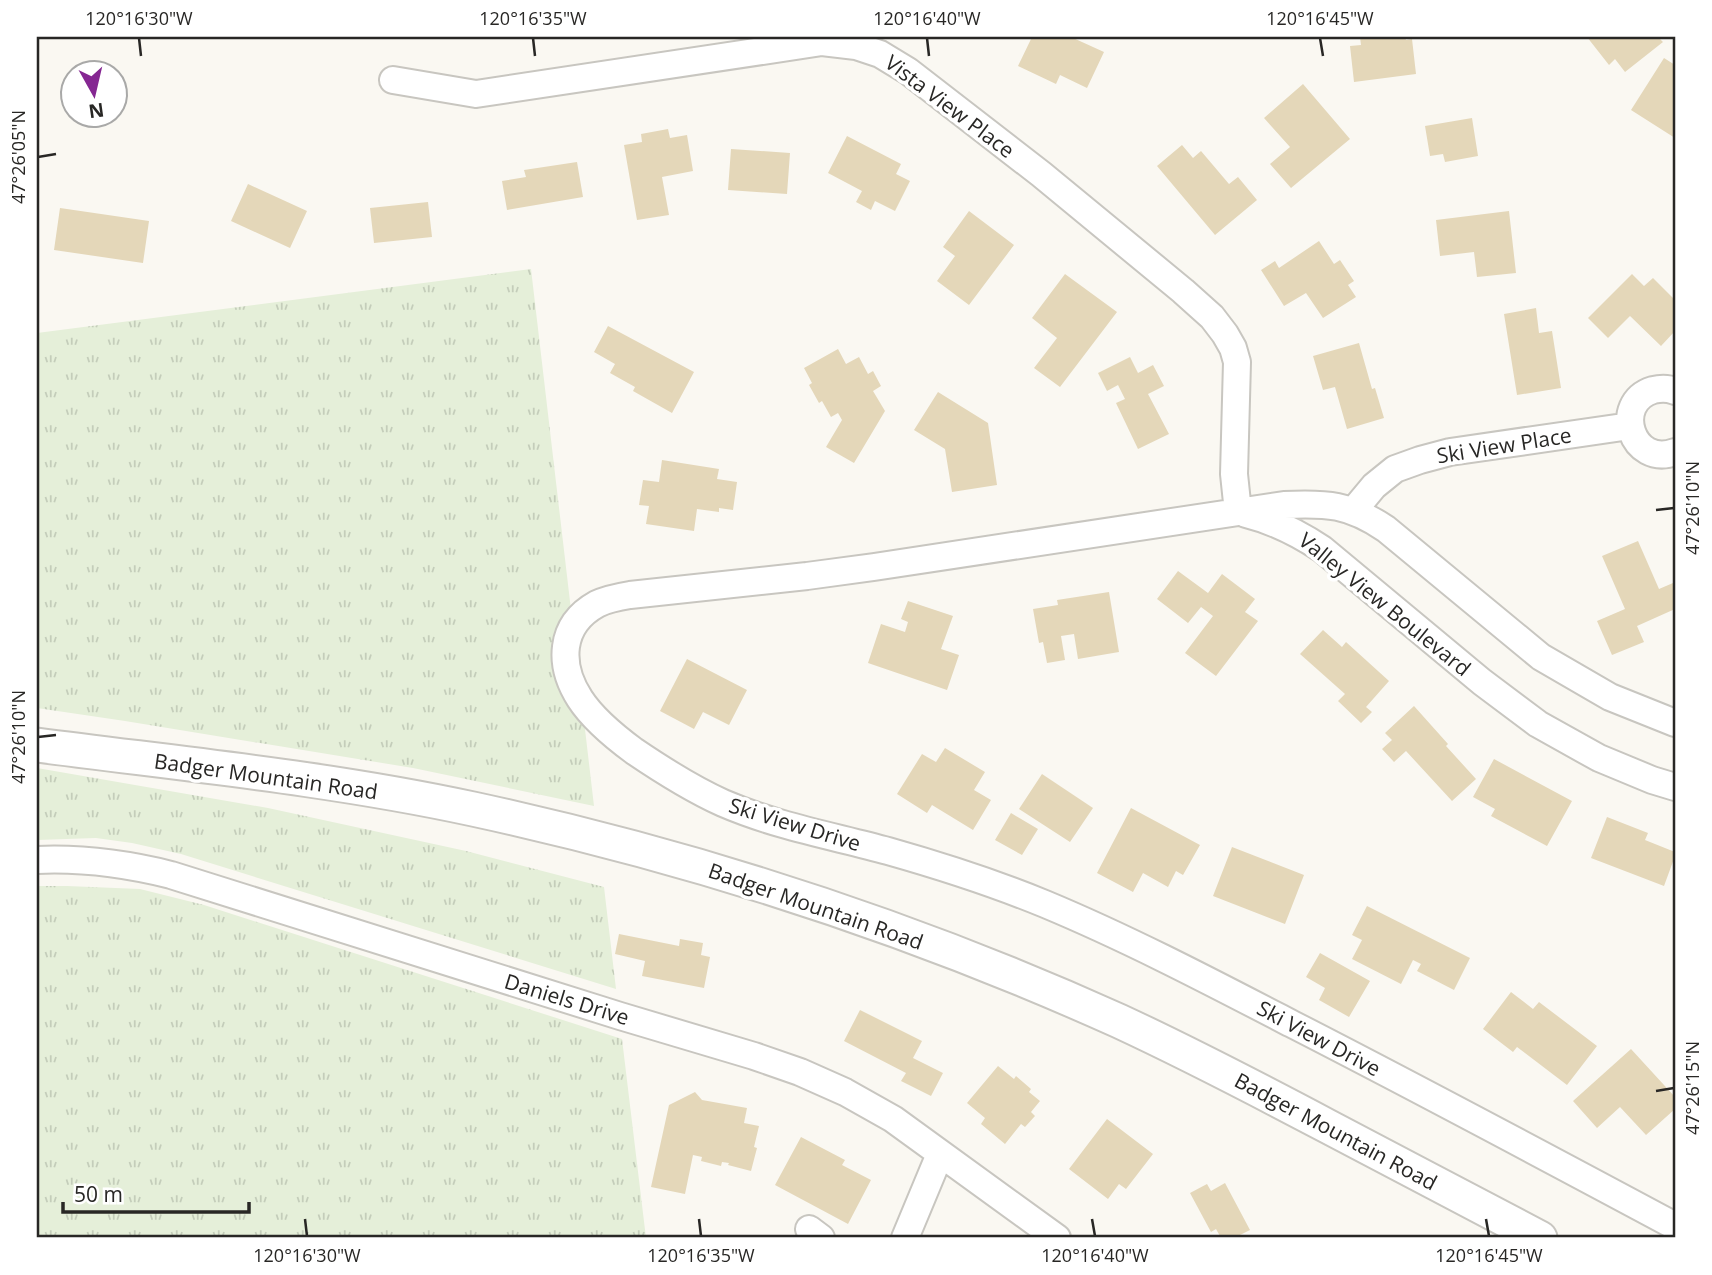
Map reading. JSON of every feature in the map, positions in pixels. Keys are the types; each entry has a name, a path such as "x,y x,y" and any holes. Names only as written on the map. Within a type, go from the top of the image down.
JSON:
{"main road":[{"name":"Badger Mountain Road","path":"37,745 346,785 472,808 703,868 827,907 1029,982 1121,1022 1278,1100 1540,1238"}],"street":[{"name":"Vista View Place","path":"393,80 476,94 822,42 856,46 880,54 908,71 1041,174 1212,317 1233,348 1237,362 1234,474 1238,512"},
{"path":"1675,391 1660,388 1649,391 1640,397 1630,415 1633,437 1640,446 1660,455 1675,452"},
{"name":"Ski View Place","path":"1354,510 1374,486 1395,469 1420,460 1450,452 1630,426"},
{"name":"Valley View Boulevard","path":"1238,512 1284,505 1334,505 1371,518 1541,657 1610,697 1675,723"},
{"name":"Valley View Boulevard","path":"1238,512 1297,532 1322,549 1482,682 1538,724 1600,758 1675,787"},
{"name":"Ski View Drive","path":"1238,512 874,567 612,598 584,613 569,631 565,644 568,671 573,687 582,701 602,723 632,749 695,789 757,816 947,869 1067,913 1289,1022 1675,1226"},
{"name":"Daniels Drive","path":"37,860 105,862 171,875 800,1072 893,1119 1057,1238"},
{"path":"905,1238 940,1154"}],"green space":[{"path":"531,269 594,806 413,768 37,708 37,333"},
{"path":"37,768 268,808 466,851 604,887 616,989 181,854 96,838 37,840"},
{"path":"37,886 140,889 204,905 622,1039 646,1238 37,1238"}],"building":[{"path":"1032,37 1071,37 1104,52 1087,88 1060,75 1056,84 1018,66"},
{"path":"1360,37 1412,39 1416,74 1354,82 1350,46 1361,45"},
{"path":"1587,37 1658,37 1663,42 1625,72 1615,59 1609,65"},
{"path":"1664,58 1675,65 1675,138 1631,110"},
{"path":"1303,84 1350,139 1291,188 1270,164 1290,147 1264,118"},
{"path":"1472,118 1478,156 1445,162 1443,154 1430,156 1425,126"},
{"path":"668,129 670,138 687,135 693,171 662,177 669,215 637,220 624,145 642,142 641,134"},
{"path":"847,136 901,164 896,174 910,181 895,211 875,201 871,210 856,202 862,191 828,173"},
{"path":"1182,145 1193,158 1201,151 1229,184 1238,177 1257,200 1215,235 1157,166"},
{"path":"731,149 790,153 787,194 728,190"},
{"path":"577,162 583,197 507,210 502,181 526,177 524,170"},
{"path":"248,184 307,211 290,248 231,221"},
{"path":"428,202 432,237 374,243 370,208"},
{"path":"60,208 149,221 143,263 54,250"},
{"path":"969,211 1014,245 969,305 937,281 955,256 943,247"},
{"path":"1509,211 1516,273 1477,277 1474,252 1440,256 1436,220"},
{"path":"1319,241 1334,264 1340,260 1354,281 1348,285 1356,297 1323,318 1306,293 1284,306 1261,270 1275,261 1279,268"},
{"path":"1065,274 1117,312 1060,387 1034,368 1057,338 1032,318"},
{"path":"1632,274 1644,286 1653,278 1675,300 1675,331 1661,346 1630,316 1608,338 1588,318"},
{"path":"1536,308 1539,333 1552,331 1561,388 1517,395 1504,314"},
{"path":"608,326 694,372 672,413 633,391 635,387 610,373 615,364 594,352"},
{"path":"1359,343 1372,389 1375,388 1384,418 1347,429 1335,387 1323,390 1313,356"},
{"path":"838,349 846,364 859,357 868,374 873,371 881,386 873,391 885,411 854,463 826,447 842,420 838,413 831,417 822,401 819,403 809,385 812,383 804,368"},
{"path":"1130,357 1138,373 1153,365 1164,386 1148,394 1169,434 1138,449 1116,403 1125,399 1118,385 1107,391 1098,373"},
{"path":"938,392 988,423 997,485 952,492 945,449 914,430"},
{"path":"662,460 719,469 717,479 737,482 733,510 719,508 719,512 697,509 694,531 646,524 649,506 639,505 643,480 659,482"},
{"path":"1638,541 1659,589 1673,583 1675,609 1637,626 1644,642 1612,655 1597,621 1625,609 1602,556"},
{"path":"1178,571 1208,593 1222,574 1255,599 1245,612 1258,621 1216,676 1185,653 1213,616 1201,607 1188,623 1157,599"},
{"path":"1109,592 1119,652 1078,659 1074,634 1061,636 1065,660 1047,663 1043,642 1039,643 1033,609 1058,605 1057,600"},
{"path":"908,601 953,616 941,649 959,655 947,690 868,663 881,624 905,632 908,622 901,619"},
{"path":"1323,630 1342,647 1346,642 1389,681 1366,707 1372,712 1361,723 1338,701 1345,694 1300,654"},
{"path":"687,659 747,690 729,725 703,712 694,729 660,711"},
{"path":"1414,706 1476,779 1452,801 1406,751 1394,762 1382,749 1392,740 1385,733"},
{"path":"945,748 985,772 974,790 991,800 973,830 932,805 927,813 897,794 922,754 936,762"},
{"path":"1494,759 1572,801 1547,846 1491,816 1495,809 1473,797"},
{"path":"1042,774 1093,808 1070,842 1019,809"},
{"path":"1131,808 1200,845 1183,875 1176,871 1168,887 1143,873 1133,892 1097,873"},
{"path":"1011,813 1038,829 1022,855 995,840"},
{"path":"1607,817 1648,833 1645,840 1675,852 1664,886 1591,858"},
{"path":"1232,847 1304,875 1285,924 1213,896"},
{"path":"1367,906 1470,958 1454,990 1417,971 1421,964 1413,960 1401,984 1352,959 1362,940 1352,935"},
{"path":"619,934 679,946 680,939 703,943 701,955 710,957 704,988 642,976 645,961 615,954"},
{"path":"1320,953 1370,981 1349,1017 1319,1000 1325,988 1306,977"},
{"path":"1511,992 1533,1009 1539,1002 1597,1046 1567,1085 1517,1047 1513,1052 1483,1029"},
{"path":"860,1010 922,1041 913,1058 943,1073 931,1096 901,1081 906,1073 844,1041"},
{"path":"1631,1049 1675,1097 1675,1109 1646,1135 1620,1107 1597,1128 1573,1101"},
{"path":"998,1066 1014,1079 1016,1076 1040,1101 1031,1112 1035,1116 1025,1127 1021,1124 1005,1144 981,1124 985,1118 967,1103"},
{"path":"695,1092 702,1100 747,1108 744,1123 759,1126 751,1171 728,1165 729,1163 722,1162 721,1166 701,1161 702,1157 693,1155 685,1194 651,1187 669,1105"},
{"path":"1107,1119 1153,1154 1126,1189 1119,1184 1108,1199 1069,1169"},
{"path":"801,1137 845,1160 842,1165 871,1180 848,1224 775,1185"},
{"path":"1225,1183 1250,1230 1234,1238 1221,1238 1216,1229 1211,1232 1190,1193 1207,1184 1211,1191"}]}
